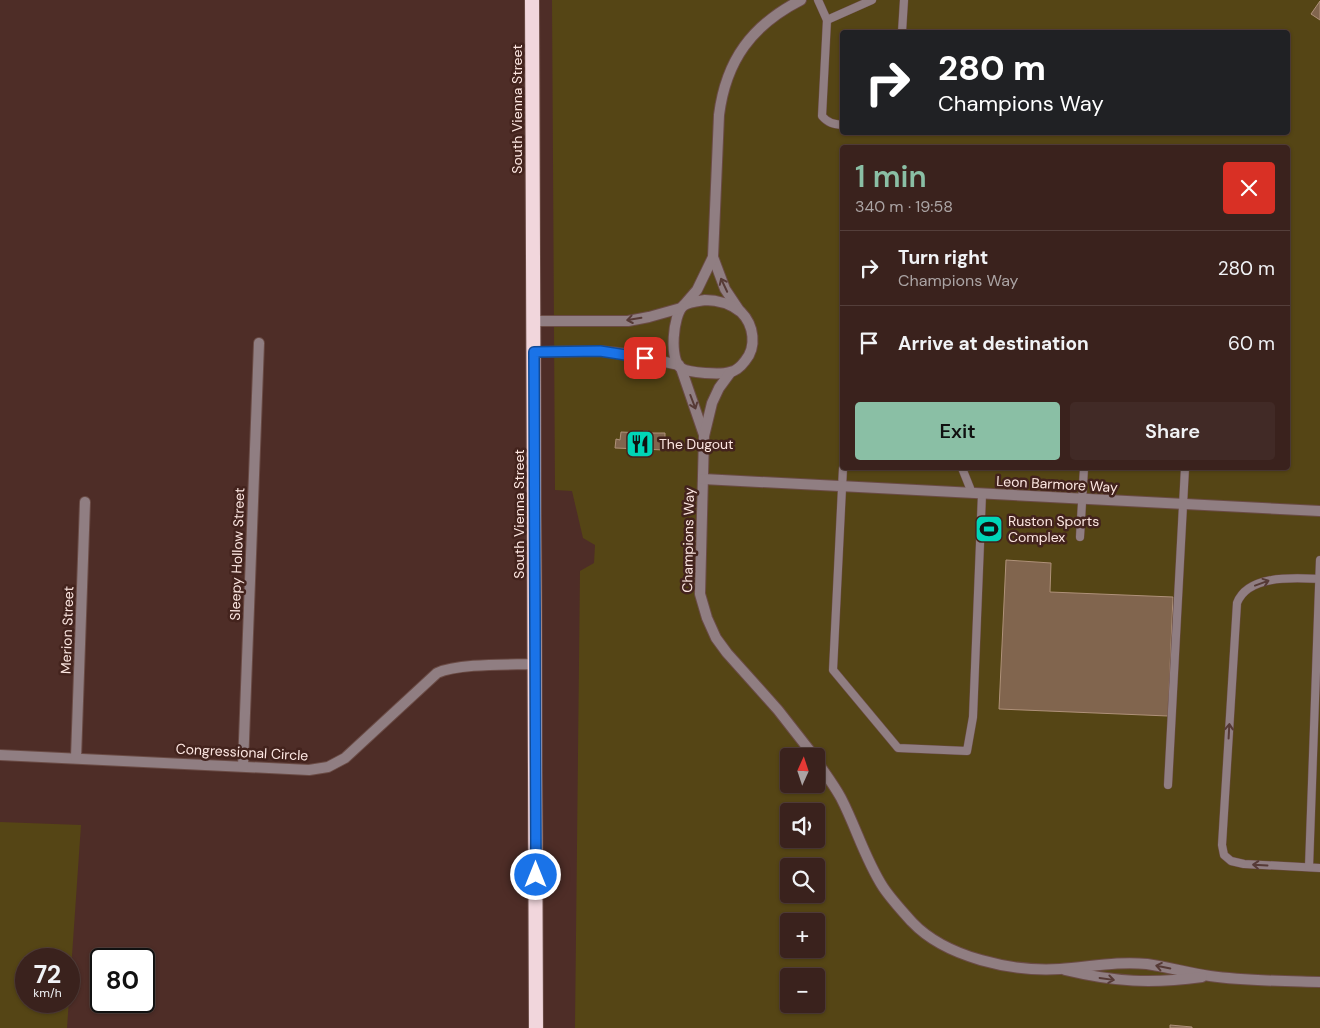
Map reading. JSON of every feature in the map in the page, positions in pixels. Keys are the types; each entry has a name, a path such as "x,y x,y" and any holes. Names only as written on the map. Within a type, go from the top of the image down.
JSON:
{"highway":[{"name":"South Vienna Street","path":"532,0 536,1028"}],"street":[{"name":"Champions Way","path":"801,0 769,19 754,32 734,61 722,95 718,129 713,257 725,289 750,325 753,344 748,358 730,373 719,388 712,404 704,436 699,585 707,618 716,638 808,748"},
{"name":"Champions Way","path":"704,436 674,350 673,336 674,325 683,307 697,290 713,257"},
{"path":"534,321 628,321 649,317 705,300 725,303 740,312"},
{"name":"Sleepy Hollow Street","path":"243,766 259,343"},
{"path":"534,352 600,351 628,354 713,373 730,373"},
{"name":"Leon Barmore Way","path":"703,479 1320,511"},
{"name":"Merion Street","path":"76,758 85,502"},
{"name":"Congressional Circle","path":"0,755 309,770 328,767 345,758 437,673 443,670 536,664"},
{"path":"825,774 840,797 873,870 884,888 914,924 949,947 978,959 998,964 1059,969 1111,980 1138,982 1173,981 1210,976"},
{"path":"1059,969 1112,963 1138,964 1210,976 1320,982"}],"lane":[{"path":"818,0 827,20 822,116 832,124 840,125"},
{"path":"827,20 872,0"},
{"path":"902,30 904,0"},
{"path":"844,470 832,670 898,748 966,752 973,717 977,494 963,470"},
{"path":"1080,537 1084,470"},
{"path":"1168,785 1185,470"},
{"path":"1309,867 1320,560"},
{"path":"1320,579 1287,578 1270,580 1246,590 1239,596 1237,603 1222,845 1224,855 1231,861 1244,864 1320,868"}],"shaded area":[{"name":"Ruston Sports Complex","path":"552,0 1320,0 1320,1028 575,1028 580,571 594,563 595,545 583,538 572,491 555,490"},
{"path":"0,822 81,825 73,948 15,948 15,1013 68,1013 67,1028 0,1028"}],"building":[{"path":"1320,1 1320,20 1311,14"},
{"name":"The Dugout","path":"643,431 648,431 648,433 665,433 665,450 615,448 616,439 620,440 621,432 643,433"},
{"path":"1006,560 1051,563 1050,592 1173,597 1168,716 999,709"},
{"path":"1170,1025 1192,1027 1192,1028 1170,1028"}],"place":[{"name":"The Dugout","path":"640,444"},
{"name":"Ruston Sports Complex","path":"989,529"}],"route":[{"path":"536,875 534,352 600,351 645,358"}]}
